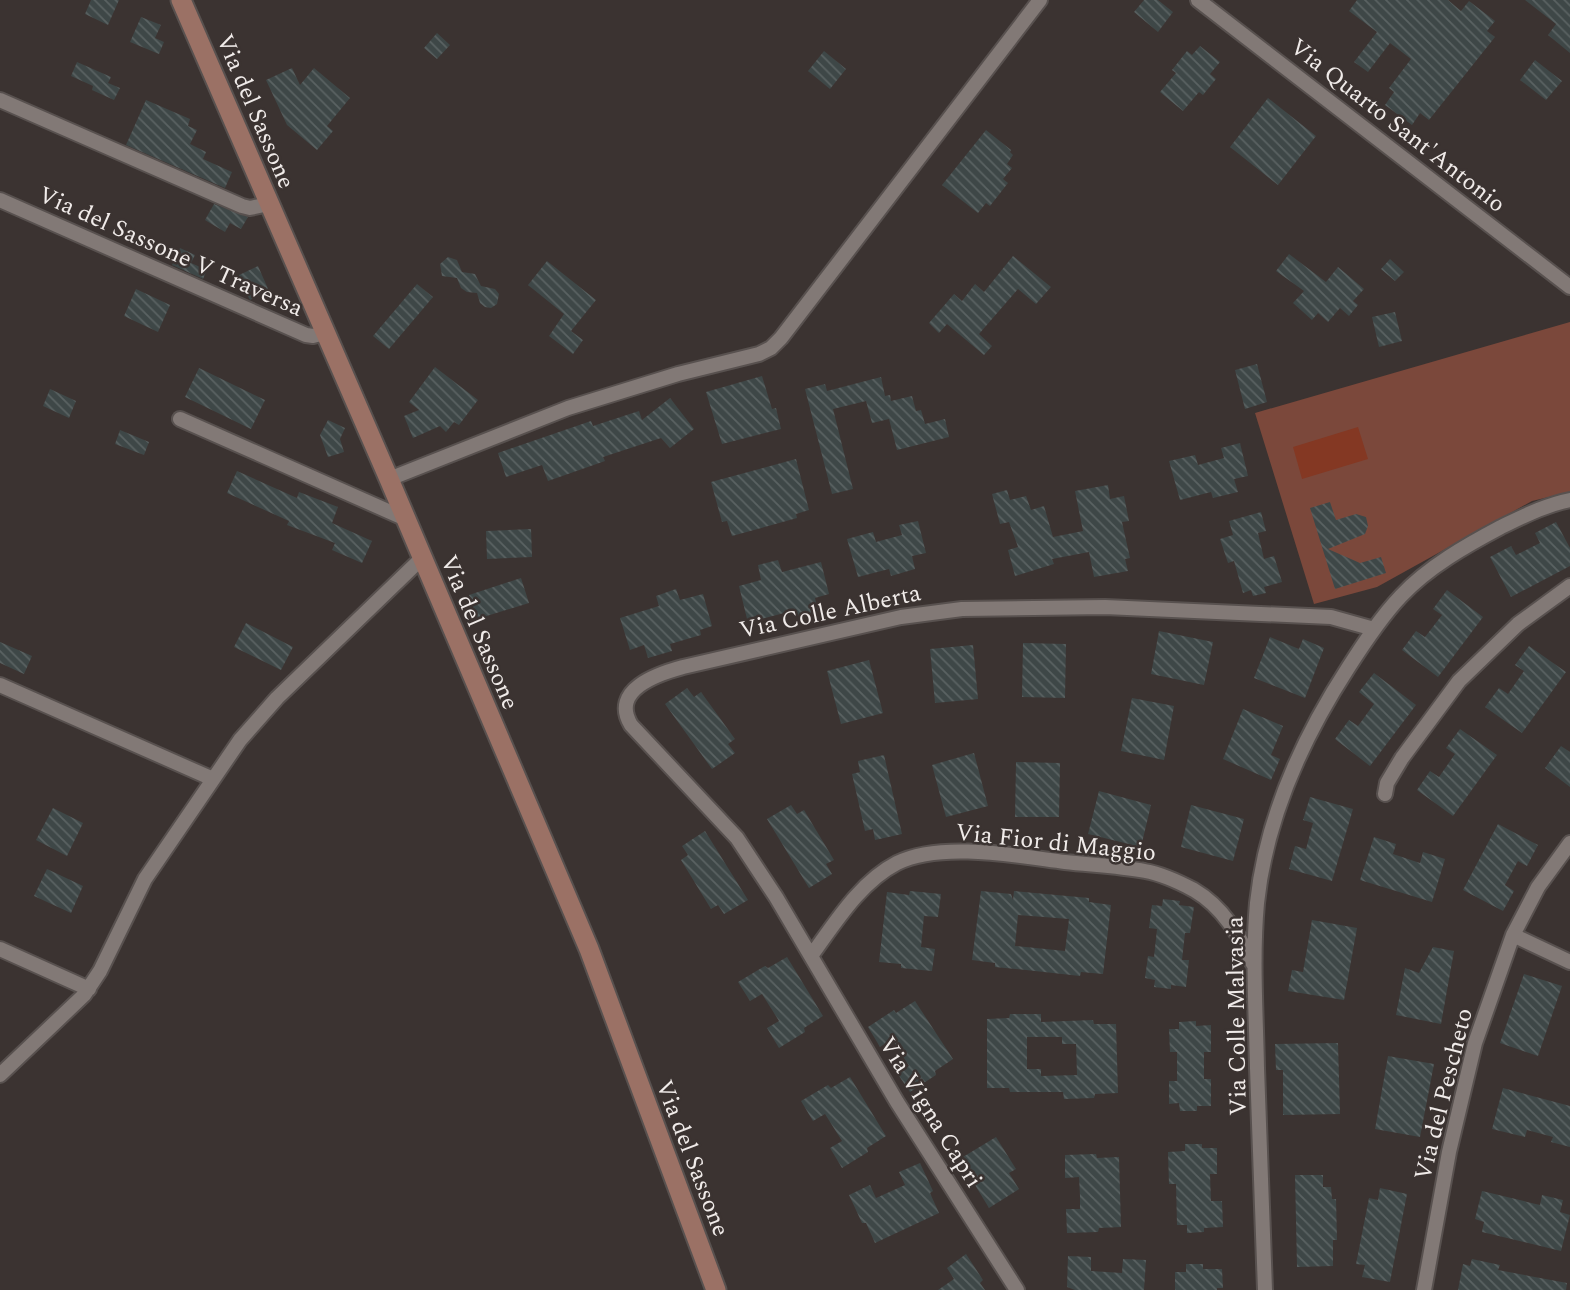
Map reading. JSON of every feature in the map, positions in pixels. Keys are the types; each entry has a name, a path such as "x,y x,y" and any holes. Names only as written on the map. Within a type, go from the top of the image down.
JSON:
{"main road":[{"name":"Via del Sassone","path":"181,0 589,949 716,1290"}],"street":[{"path":"389,479 568,408 678,374 759,354 771,348 1040,0"},
{"name":"Via Quarto Sant'Antonio","path":"1198,0 1570,287"},
{"path":"0,100 243,206 250,208 269,204"},
{"name":"Via del Sassone V Traversa","path":"0,200 306,335 325,333"},
{"path":"180,419 406,519"},
{"name":"Via Colle Malvasia","path":"1265,1290 1254,1006 1258,903 1261,877 1292,769 1322,709 1374,629 1402,594 1427,573 1475,541 1543,507 1570,500"},
{"path":"0,1075 69,1012 89,989 145,879 240,740 277,698 422,558"},
{"path":"1385,794 1387,783 1402,758 1459,681 1518,624 1570,586"},
{"name":"Via Colle Alberta","path":"811,956 737,838 634,730 625,710 628,699 640,684 683,667 789,642 901,617 962,609 1105,607 1331,617 1374,629"},
{"path":"0,685 213,779"},
{"name":"Via del Pescheto","path":"1424,1290 1449,1152 1475,1043 1513,935 1538,887 1570,843"},
{"name":"Via Fior di Maggio","path":"811,956 847,908 883,872 911,857 954,852 1146,871 1174,880 1213,903 1227,918 1255,968"},
{"path":"1513,935 1570,962"},
{"path":"0,949 89,989"},
{"name":"Via Vigna Capri","path":"811,956 897,1102 1017,1290"}],"shaded area":[{"path":"1570,322 1570,492 1532,501 1377,587 1314,604 1255,413"},
{"path":"1358,427 1368,459 1302,479 1293,447"}],"building":[{"path":"91,0 119,0 108,25 85,14"},
{"path":"1144,0 1158,0 1173,12 1158,32 1134,12"},
{"path":"1357,0 1448,0 1461,11 1469,1 1495,21 1487,31 1495,37 1429,120 1420,113 1412,125 1385,105 1394,92 1389,88 1411,59 1390,43 1368,72 1354,62 1377,32 1349,11"},
{"path":"1525,0 1570,0 1570,53 1548,35 1556,24"},
{"path":"141,17 161,25 155,38 164,42 159,54 130,42"},
{"path":"437,33 450,45 437,59 424,48"},
{"path":"1200,46 1220,62 1210,74 1216,79 1203,95 1199,92 1183,111 1160,92 1176,73 1172,70 1187,51 1192,55"},
{"path":"824,51 846,69 830,89 808,71"},
{"path":"1535,60 1562,81 1546,100 1520,80"},
{"path":"77,62 111,77 108,83 120,88 114,100 71,76"},
{"path":"292,68 300,85 314,68 350,98 327,126 333,131 317,150 287,125 266,80"},
{"path":"1268,98 1316,136 1278,185 1230,147"},
{"path":"146,100 190,119 188,126 197,130 190,144 206,152 203,159 232,172 225,188 126,145"},
{"path":"986,130 1011,150 1013,155 1007,164 1012,168 1003,179 1008,183 990,206 986,203 978,213 942,185"},
{"path":"214,204 248,217 241,229 230,223 225,232 205,220"},
{"path":"180,248 195,255 191,263 207,270 203,279 172,265"},
{"path":"1289,254 1326,282 1338,267 1364,289 1353,301 1358,305 1349,316 1340,308 1328,322 1318,313 1312,320 1293,303 1304,291 1276,271"},
{"path":"1013,256 1051,287 1036,304 1018,289 979,334 992,346 984,355 947,324 939,333 929,323 954,294 962,301 975,284 984,292"},
{"path":"448,257 457,260 462,272 475,274 481,286 495,289 499,294 497,304 491,308 485,307 480,303 477,293 461,288 457,278 442,276 440,264"},
{"path":"1390,259 1404,272 1395,281 1381,269"},
{"path":"547,261 596,300 571,331 583,340 573,354 549,336 564,314 528,285"},
{"path":"258,266 269,291 250,300 237,276"},
{"path":"417,284 433,297 389,349 373,336"},
{"path":"136,289 170,305 158,332 124,316"},
{"path":"1395,312 1402,341 1379,347 1372,317"},
{"path":"1257,364 1267,402 1245,409 1235,370"},
{"path":"435,367 478,400 459,425 454,422 446,432 440,426 413,438 404,416 419,410 409,402"},
{"path":"199,368 265,400 251,429 185,397"},
{"path":"762,376 772,409 776,408 781,429 722,444 706,392"},
{"path":"881,377 885,396 890,395 891,401 912,396 916,411 921,410 925,424 945,419 949,437 897,450 889,419 872,423 866,401 833,409 853,489 832,494 805,389 825,384 827,391"},
{"path":"50,389 76,401 69,418 43,406"},
{"path":"670,398 694,429 670,448 661,438 603,457 605,461 548,481 542,465 506,477 498,453 591,421 593,426 639,411 642,420"},
{"path":"328,420 345,428 340,439 344,452 328,457 320,435"},
{"path":"120,430 149,442 144,455 115,444"},
{"path":"1240,443 1248,476 1234,479 1238,492 1213,498 1211,492 1180,500 1169,461 1195,455 1198,465 1224,458 1221,448"},
{"path":"796,459 809,510 796,514 797,518 732,536 727,521 722,522 711,482"},
{"path":"237,471 297,498 299,492 338,507 332,523 372,541 362,563 332,550 335,543 287,525 289,521 227,493"},
{"path":"1108,485 1110,499 1124,496 1129,521 1122,522 1130,558 1125,559 1128,571 1094,577 1089,552 1052,559 1054,564 1015,576 1008,550 1018,547 1009,522 1000,524 992,494 1007,490 1010,500 1026,496 1031,510 1044,506 1053,537 1083,531 1075,491"},
{"path":"1330,502 1336,520 1356,514 1366,517 1368,526 1365,534 1328,549 1360,563 1381,557 1386,573 1335,589 1310,508"},
{"path":"1261,512 1266,531 1258,533 1264,559 1274,556 1282,582 1264,587 1266,593 1253,596 1251,590 1243,593 1234,561 1228,563 1220,539 1233,535 1229,521"},
{"path":"918,521 926,553 912,556 915,569 891,576 889,569 858,577 847,539 873,532 876,542 902,535 899,525"},
{"path":"1556,522 1570,548 1570,566 1511,597 1490,557 1511,546 1516,555 1540,543 1535,533"},
{"path":"531,529 532,557 487,559 486,531"},
{"path":"778,560 782,572 821,562 829,594 815,598 818,611 794,617 792,611 761,619 760,615 747,619 739,586 761,580 758,565"},
{"path":"521,578 529,603 477,619 469,595"},
{"path":"676,589 680,600 703,594 712,626 700,630 701,635 670,644 672,651 648,658 644,645 630,650 620,618 659,606 656,596"},
{"path":"1447,590 1483,617 1438,677 1402,650 1416,631 1425,637 1442,615 1433,609"},
{"path":"246,623 293,647 281,670 234,647"},
{"path":"1159,631 1213,642 1204,685 1151,674"},
{"path":"1270,637 1299,649 1303,639 1324,648 1305,698 1254,678"},
{"path":"0,642 32,656 24,674 0,663"},
{"path":"1023,643 1066,644 1065,698 1022,697"},
{"path":"973,645 978,699 935,703 930,649"},
{"path":"1529,646 1566,672 1522,733 1485,707 1499,688 1508,694 1524,671 1515,665"},
{"path":"869,660 883,713 841,724 827,671"},
{"path":"1374,673 1416,705 1370,766 1335,739 1349,720 1358,726 1374,704 1359,692"},
{"path":"687,688 694,697 701,692 735,739 728,744 735,753 712,769 665,704"},
{"path":"1132,698 1174,706 1164,760 1121,751"},
{"path":"1243,709 1283,726 1271,755 1280,759 1271,780 1223,759"},
{"path":"1460,729 1497,755 1453,816 1417,790 1430,771 1439,777 1455,754 1446,748"},
{"path":"1561,746 1570,752 1570,787 1545,768"},
{"path":"974,753 988,806 946,817 932,765"},
{"path":"884,755 902,834 875,840 873,829 865,831 852,774 860,772 858,761"},
{"path":"1016,762 1060,763 1059,817 1015,817"},
{"path":"1099,791 1151,805 1141,847 1088,834"},
{"path":"1310,797 1353,809 1332,881 1289,869 1295,846 1306,849 1313,823 1303,820"},
{"path":"791,805 797,814 804,810 834,860 826,864 832,874 809,888 767,819"},
{"path":"1191,805 1244,819 1233,861 1181,847"},
{"path":"53,808 83,823 67,856 36,840"},
{"path":"1498,824 1538,845 1527,866 1518,861 1505,885 1514,891 1503,911 1463,890"},
{"path":"705,831 748,900 724,914 718,905 711,909 681,860 688,855 682,846"},
{"path":"1374,837 1396,844 1393,854 1420,863 1423,852 1445,859 1432,902 1360,880"},
{"path":"47,869 83,886 71,913 34,896"},
{"path":"910,891 941,894 938,917 924,916 921,947 935,949 932,971 901,968 901,964 879,962 887,892 909,895"},
{"path":"981,891 1011,894 1013,900 1014,891 1089,898 1089,902 1111,905 1103,974 1081,972 1080,976 995,967 995,963 972,960","holes":["1018,915 1069,919 1065,951 1015,946"]},
{"path":"1163,899 1180,901 1179,905 1194,907 1190,933 1185,933 1182,960 1189,960 1186,987 1154,987 1155,980 1145,978 1148,956 1154,957 1157,929 1149,928 1152,905 1162,906"},
{"path":"1312,920 1357,928 1344,1000 1288,991 1292,970 1303,972"},
{"path":"1433,947 1454,951 1441,1024 1396,1015 1405,968 1419,973"},
{"path":"787,957 823,1016 804,1028 805,1032 779,1048 767,1028 779,1021 762,994 750,1001 738,982"},
{"path":"1524,974 1562,986 1538,1056 1500,1043"},
{"path":"915,1001 953,1059 935,1071 936,1075 910,1092 897,1073 909,1066 892,1039 880,1047 868,1027 894,1010 896,1013"},
{"path":"1010,1014 1041,1014 1041,1022 1093,1020 1094,1024 1116,1024 1118,1093 1095,1094 1094,1098 1064,1099 1063,1092 1010,1092 1009,1088 987,1088 987,1019 1009,1018","holes":["1027,1037 1062,1037 1062,1044 1076,1044 1077,1075 1041,1076 1041,1069 1027,1069"]},
{"path":"1196,1021 1196,1026 1211,1025 1211,1052 1204,1052 1204,1079 1211,1079 1211,1106 1197,1106 1197,1111 1180,1111 1179,1103 1169,1104 1169,1081 1177,1081 1177,1052 1170,1052 1169,1029 1179,1029 1179,1022"},
{"path":"1338,1043 1340,1114 1283,1115 1283,1070 1276,1070 1275,1044"},
{"path":"1388,1056 1434,1064 1420,1137 1375,1129"},
{"path":"850,1077 886,1136 867,1148 868,1152 842,1168 830,1148 842,1141 825,1114 813,1121 801,1101 828,1085 831,1088"},
{"path":"1503,1088 1570,1106 1570,1147 1551,1142 1553,1137 1527,1130 1525,1137 1492,1129"},
{"path":"996,1137 1016,1169 1009,1173 1019,1189 989,1208 975,1185 979,1183 963,1157"},
{"path":"1185,1144 1202,1144 1202,1148 1217,1148 1217,1174 1210,1174 1211,1201 1222,1201 1223,1227 1204,1228 1204,1232 1187,1233 1187,1225 1177,1225 1176,1184 1169,1184 1168,1152 1185,1151"},
{"path":"1096,1154 1097,1158 1119,1157 1121,1227 1099,1228 1098,1232 1067,1233 1066,1209 1080,1209 1080,1196 1079,1177 1065,1178 1065,1155"},
{"path":"920,1163 933,1191 930,1193 939,1213 875,1243 849,1195 870,1185 876,1198 905,1185 899,1172"},
{"path":"1295,1175 1323,1175 1323,1187 1331,1187 1332,1199 1336,1199 1337,1240 1333,1240 1333,1266 1297,1267"},
{"path":"1380,1188 1407,1194 1390,1282 1362,1277 1365,1265 1356,1264 1369,1198 1378,1200"},
{"path":"1482,1191 1540,1205 1542,1195 1563,1200 1560,1212 1570,1215 1561,1251 1482,1232 1484,1222 1475,1219"},
{"path":"966,1254 983,1280 980,1283 985,1290 938,1290 954,1279 947,1268"},
{"path":"1068,1256 1091,1257 1091,1271 1122,1273 1123,1259 1146,1260 1144,1290 1075,1290 1067,1287"},
{"path":"1472,1259 1500,1265 1498,1270 1567,1283 1566,1290 1458,1290 1463,1264 1470,1266"},
{"path":"1186,1264 1203,1264 1203,1269 1222,1269 1223,1288 1175,1290 1175,1272 1186,1272"}]}
